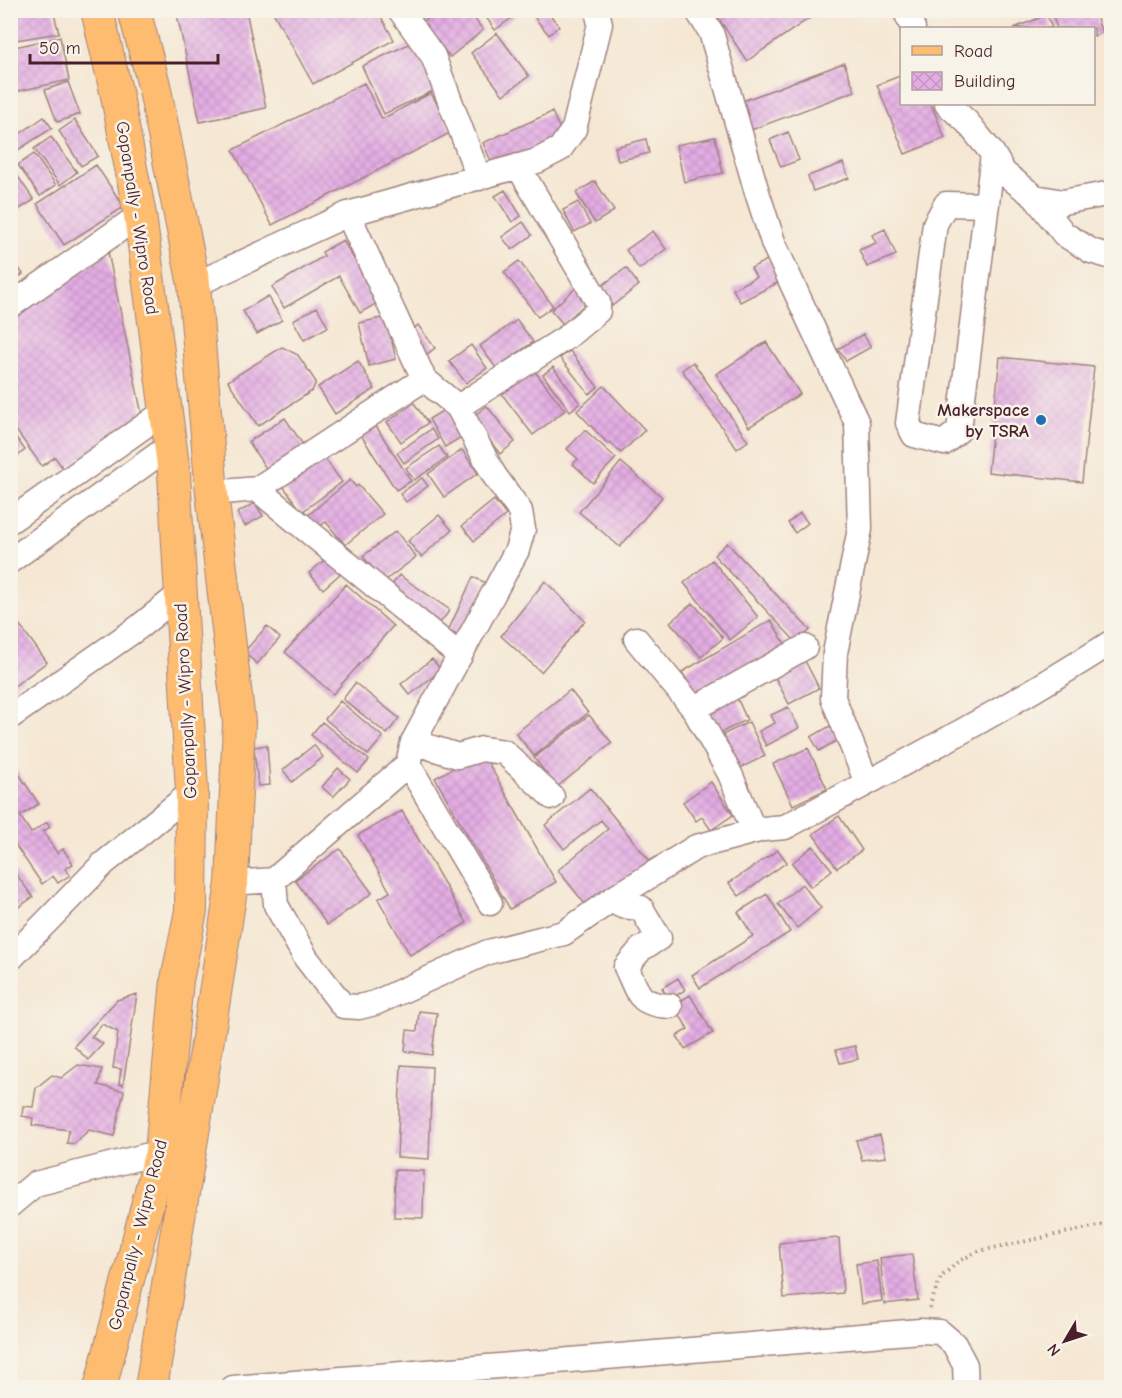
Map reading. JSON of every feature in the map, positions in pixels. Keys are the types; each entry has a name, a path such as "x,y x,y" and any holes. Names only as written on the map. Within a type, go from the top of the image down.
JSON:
{"main road":[{"name":"Gopanpally - Wipro Road","path":"97,10 116,91 140,215 167,410 174,473 192,792 191,911 177,980 161,1152 100,1388"},
{"name":"Gopanpally - Wipro Road","path":"134,10 154,85 194,285 212,493 239,722 232,883 150,1388"},
{"path":"116,91 154,85"}],"street":[{"path":"400,10 433,56 480,178"},
{"path":"194,285 348,214 537,161 560,148 574,129 600,24 597,10"},
{"path":"697,10 711,32 774,245 858,423 860,529 835,653 833,698 867,783"},
{"path":"905,10 913,27"},
{"path":"948,105 967,122 993,154 1004,173 1035,197 1064,234 1091,251 1112,257"},
{"path":"987,205 946,204 935,224 908,423 914,435 944,443 959,430 987,205 993,154"},
{"path":"458,406 567,337 598,311 598,302 518,166"},
{"path":"1035,197 1063,202 1112,194"},
{"path":"232,883 274,880 411,753 517,550 523,530 520,511 494,475 458,406 424,379 348,214"},
{"path":"10,306 140,215"},
{"path":"212,493 257,489 424,379"},
{"path":"10,521 167,410"},
{"path":"10,561 171,445"},
{"path":"257,489 460,656"},
{"path":"10,717 139,627 181,593"},
{"path":"636,639 694,709 730,774 754,831"},
{"path":"274,880 276,905 306,958 343,1006 359,1007 375,1003 488,952 564,933 611,900 696,847 754,831 785,827 1048,682 1112,642"},
{"path":"694,709 805,647"},
{"path":"411,753 458,756 482,749 504,752 552,796"},
{"path":"411,753 490,903"},
{"path":"10,959 103,864 192,792"},
{"path":"611,900 622,906 641,908 659,938 641,949 626,968 643,1000 655,1005 670,1006"},
{"path":"10,1204 35,1184 161,1152"},
{"path":"233,1388 920,1331 940,1332 954,1344 965,1365 966,1388"}],"path":[{"path":"920,1331 941,1277 959,1261 979,1251 1112,1223"}],"building":[{"path":"10,10 53,10 59,33 10,41"},
{"path":"176,10 246,10 266,108 200,122"},
{"path":"272,10 377,10 394,40 313,84"},
{"path":"437,10 468,10 483,30 450,57 422,23"},
{"path":"481,10 523,10 495,30"},
{"path":"542,10 546,10 559,26 549,35 534,17"},
{"path":"713,10 821,10 747,61"},
{"path":"1017,10 1043,10 1043,11 1020,18"},
{"path":"1051,10 1094,10 1102,33 1095,36 1095,27 1057,27"},
{"path":"1047,15 1052,27 1017,27"},
{"path":"497,33 529,76 503,95 471,53"},
{"path":"60,37 69,80 10,93 10,48"},
{"path":"413,42 435,90 384,114 362,66"},
{"path":"844,63 855,91 751,130 740,102"},
{"path":"900,76 900,105 931,105 945,138 905,154 877,85"},
{"path":"68,82 80,114 57,122 45,90"},
{"path":"364,83 382,119 431,93 452,132 272,225 233,150"},
{"path":"552,112 563,136 494,168 483,143"},
{"path":"44,117 52,128 12,154 10,124 18,135"},
{"path":"75,120 98,156 81,166 59,131"},
{"path":"788,132 799,160 781,167 770,140"},
{"path":"51,137 77,172 60,185 34,149"},
{"path":"715,137 723,173 684,182 676,145"},
{"path":"646,139 649,153 618,161 615,147"},
{"path":"34,154 56,185 40,196 18,165"},
{"path":"843,163 849,178 813,191 808,176"},
{"path":"10,165 34,200 10,215"},
{"path":"96,165 124,207 64,245 37,204"},
{"path":"595,181 614,211 595,223 576,193"},
{"path":"505,190 521,216 512,222 495,196"},
{"path":"578,202 590,224 574,232 563,210"},
{"path":"523,222 532,235 512,250 502,237"},
{"path":"885,229 896,255 867,267 859,250 876,243 872,235"},
{"path":"653,231 666,249 639,269 626,250"},
{"path":"343,240 379,302 360,313 339,276 284,308 272,287 324,256 322,252"},
{"path":"108,252 142,415 64,470 55,457 42,466 10,422 10,320"},
{"path":"10,256 23,274 10,283"},
{"path":"769,259 781,281 740,302 733,289 756,277 751,268"},
{"path":"519,261 553,306 538,317 504,272"},
{"path":"626,268 639,285 612,306 599,288"},
{"path":"579,285 591,299 563,324 551,310"},
{"path":"268,296 282,320 257,334 243,311"},
{"path":"317,307 328,327 304,340 293,320"},
{"path":"386,317 396,359 369,366 359,323"},
{"path":"517,320 533,342 496,368 480,346"},
{"path":"418,325 435,348 423,357 407,334"},
{"path":"863,334 871,347 846,361 838,349"},
{"path":"766,342 800,394 749,427 716,374"},
{"path":"471,345 487,368 466,383 449,361"},
{"path":"282,347 298,355 316,382 312,391 258,426 228,381"},
{"path":"570,351 598,387 589,394 560,358"},
{"name":"Makerspace by TSRA","path":"1000,357 1094,367 1082,482 988,472"},
{"path":"358,361 375,389 335,414 318,387"},
{"path":"693,362 748,441 737,449 682,370"},
{"path":"553,367 580,403 570,411 543,375"},
{"path":"533,369 565,410 533,435 501,393"},
{"path":"604,386 645,430 621,453 610,442 608,444 577,411"},
{"path":"414,403 428,423 401,442 387,422"},
{"path":"487,406 515,442 500,454 472,417"},
{"path":"447,408 463,436 445,447 429,419"},
{"path":"285,418 306,449 270,474 248,442"},
{"path":"376,426 411,481 396,490 361,435"},
{"path":"10,429 25,450 10,462"},
{"path":"431,429 438,439 404,463 397,453"},
{"path":"585,430 616,458 593,483 573,464 578,459 567,449"},
{"path":"439,446 447,458 414,480 406,468"},
{"path":"462,450 478,473 444,497 428,474"},
{"path":"323,456 342,482 302,512 283,486"},
{"path":"621,462 662,497 620,547 579,512"},
{"path":"422,478 428,486 406,502 400,494"},
{"path":"350,480 356,487 358,485 383,514 345,545 326,522 317,528 307,516"},
{"path":"494,500 506,515 474,541 462,526"},
{"path":"255,503 263,516 245,526 237,513"},
{"path":"800,513 808,523 795,533 788,523"},
{"path":"439,515 452,530 421,557 408,541"},
{"path":"396,531 416,557 383,582 363,556"},
{"path":"727,543 810,630 797,643 714,555"},
{"path":"328,557 341,573 323,589 309,573"},
{"path":"712,560 758,617 730,640 684,583"},
{"path":"399,575 450,610 440,623 390,588"},
{"path":"473,577 486,583 461,636 448,631"},
{"path":"545,581 585,621 541,672 501,636"},
{"path":"346,584 393,626 333,694 285,652"},
{"path":"693,603 723,638 701,657 670,622"},
{"path":"10,612 47,662 10,689"},
{"path":"771,620 788,649 699,701 682,672"},
{"path":"267,626 280,638 257,664 244,652"},
{"path":"432,659 441,670 410,695 401,684"},
{"path":"804,659 819,688 789,704 774,675"},
{"path":"355,683 399,718 387,734 343,699"},
{"path":"570,690 588,713 534,756 516,733"},
{"path":"734,691 747,720 716,735 701,707"},
{"path":"340,701 383,737 368,755 325,719"},
{"path":"788,707 799,728 766,746 759,731 775,723 771,715"},
{"path":"589,715 612,743 557,787 534,758"},
{"path":"322,722 369,760 358,773 311,735"},
{"path":"749,722 765,756 734,771 718,737"},
{"path":"830,726 838,740 819,751 811,737"},
{"path":"267,745 270,785 258,786 254,747"},
{"path":"314,745 323,757 292,782 283,770"},
{"path":"808,748 827,789 793,805 773,764"},
{"path":"482,752 556,882 510,909 435,778"},
{"path":"338,768 350,779 333,797 322,787"},
{"path":"17,771 39,804 20,816 31,833 47,822 50,827 43,832 57,853 63,849 73,864 65,869 70,875 58,883 53,876 42,884 14,843 10,845 10,776"},
{"path":"711,782 733,815 711,830 702,817 696,821 683,802"},
{"path":"590,788 649,860 589,909 558,870 608,829 601,820 564,849 545,825"},
{"path":"402,811 467,923 410,955 378,899 390,892 358,835"},
{"path":"839,816 862,850 837,868 813,834"},
{"path":"813,846 832,870 811,887 792,863"},
{"path":"340,849 372,893 327,925 295,880"},
{"path":"778,850 787,862 739,896 729,883"},
{"path":"10,866 33,897 10,913"},
{"path":"802,884 821,908 797,928 778,904"},
{"path":"767,894 790,932 700,988 692,975 753,936 738,912"},
{"path":"678,978 685,990 669,1000 662,988"},
{"path":"137,994 123,1085 119,1084 121,1069 113,1068 118,1032 102,1024 91,1037 103,1044 88,1060 74,1046 117,1000"},
{"path":"690,995 713,1033 685,1049 677,1036 688,1029 674,1005"},
{"path":"419,1011 437,1013 432,1055 405,1051 407,1030 417,1031"},
{"path":"855,1046 858,1059 840,1063 836,1050"},
{"path":"78,1065 102,1069 98,1085 124,1091 114,1136 89,1130 74,1144 67,1143 69,1130 32,1125 33,1118 22,1116 23,1106 33,1107 36,1088 52,1075 61,1078"},
{"path":"401,1065 432,1067 429,1159 397,1157"},
{"path":"880,1135 886,1157 862,1160 856,1140"},
{"path":"395,1170 424,1171 423,1218 394,1217"},
{"path":"839,1238 843,1293 784,1298 779,1243"},
{"path":"912,1254 918,1300 885,1304 880,1258"},
{"path":"877,1261 882,1301 861,1304 856,1264"}],"place":[{"name":"Makerspace by TSRA","path":"1041,420"}]}
